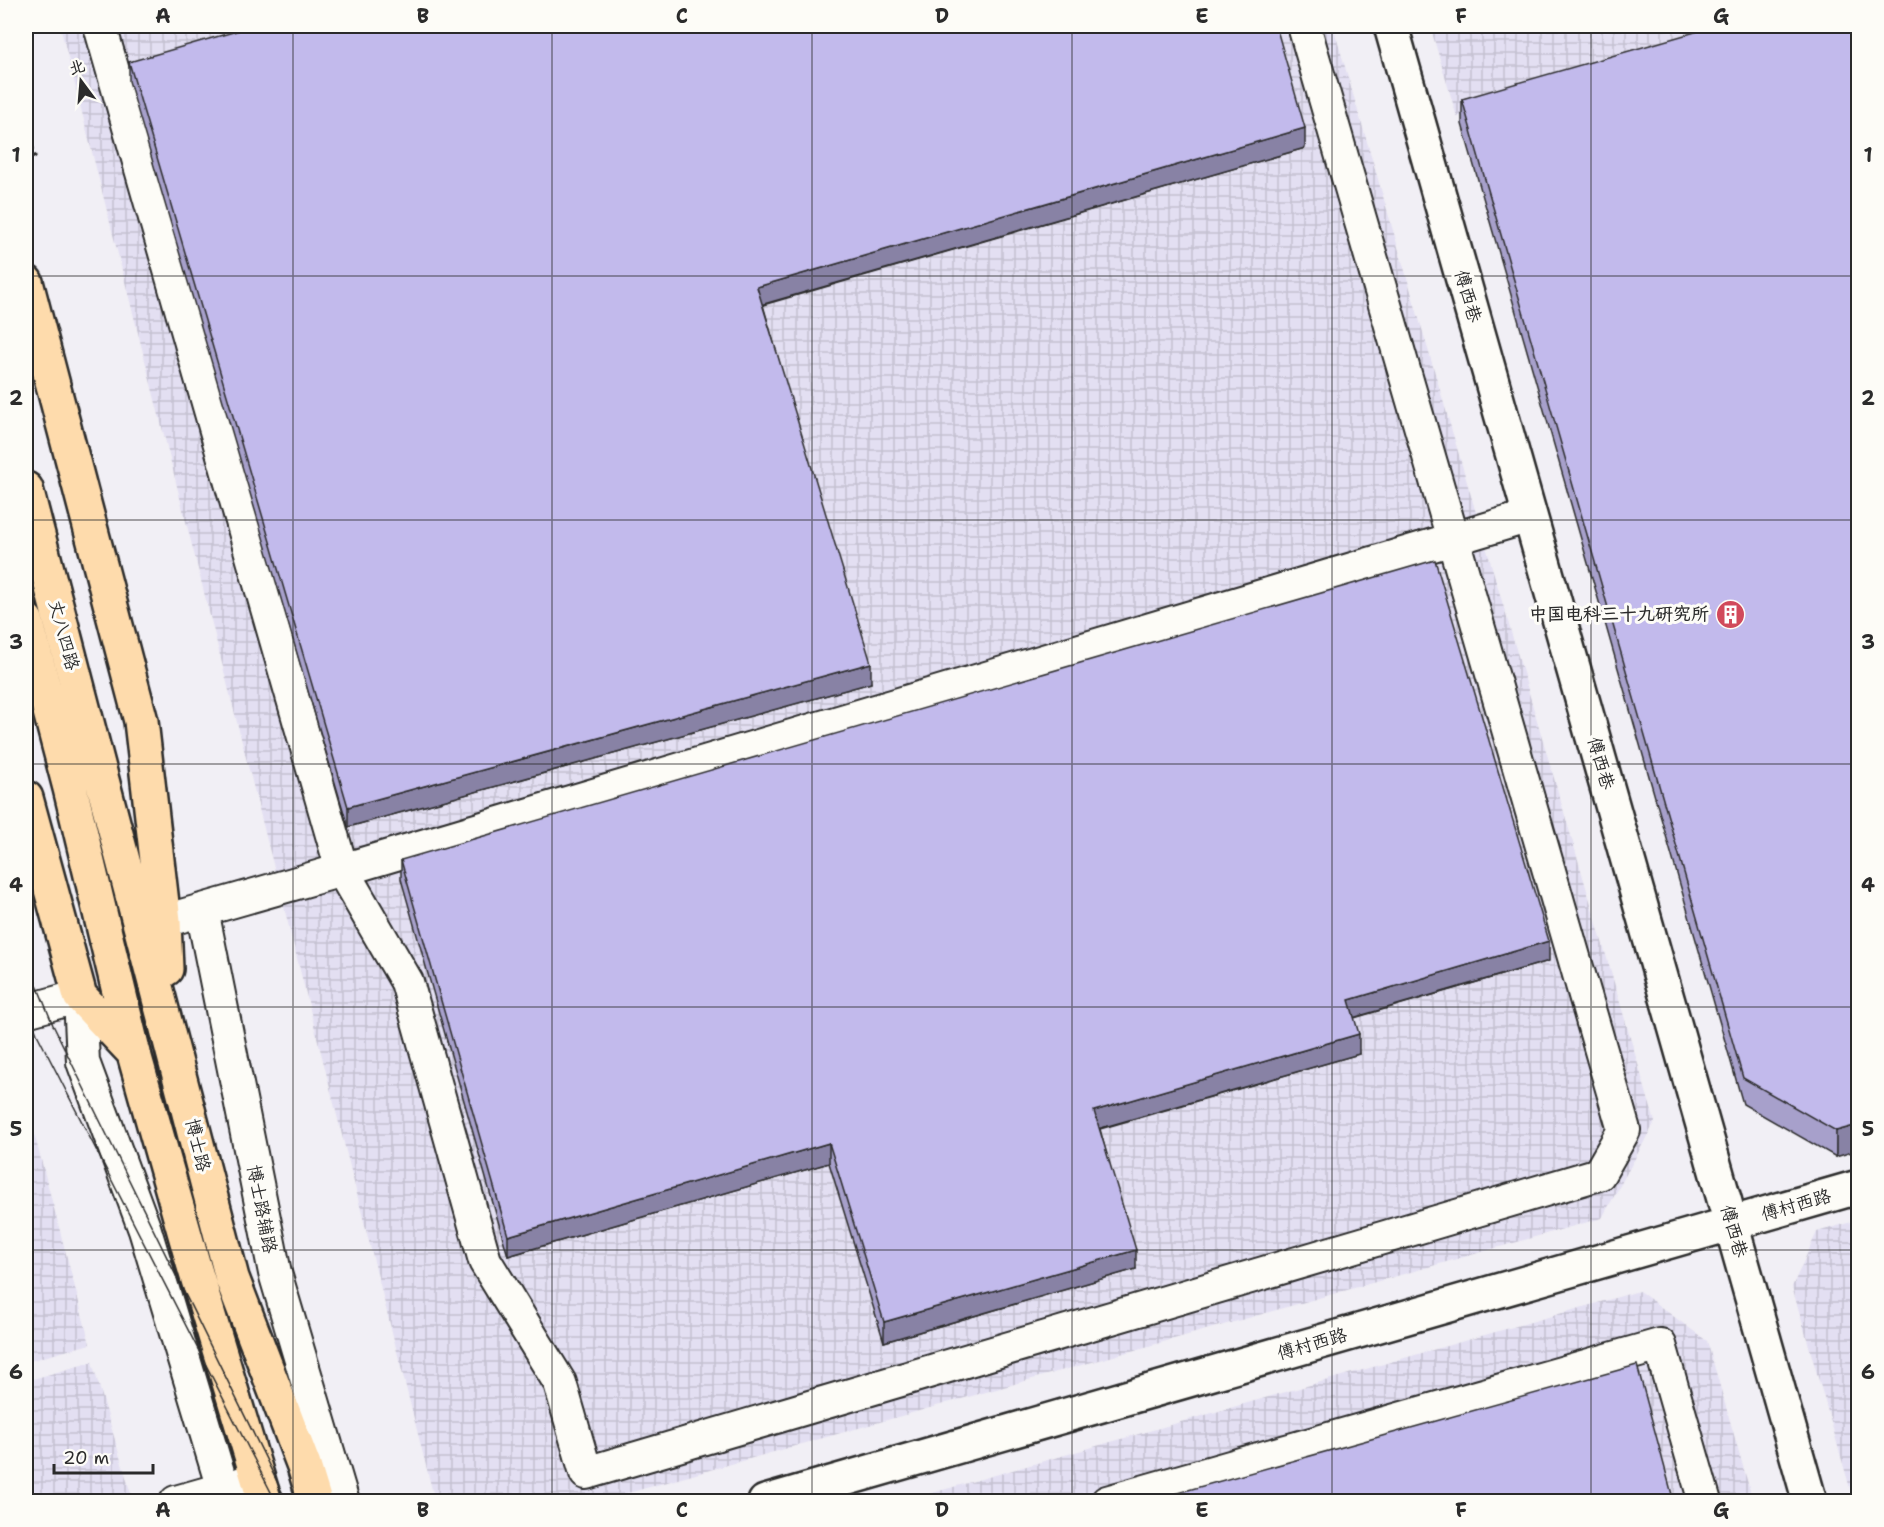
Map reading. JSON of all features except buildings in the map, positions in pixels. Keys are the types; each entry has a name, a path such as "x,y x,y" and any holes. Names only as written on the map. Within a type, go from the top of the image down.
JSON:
{"main road":[{"path":"26,282 141,721 164,921 168,1031"},
{"name":"丈八四路","path":"26,489 103,782"},
{"name":"丈八四路","path":"26,620 70,788"},
{"name":"博士路","path":"103,782 232,1278 304,1466 315,1502"},
{"name":"博士路","path":"70,788 134,1054 193,1263 261,1490"},
{"path":"26,798 80,996 134,1054"}],"street":[{"path":"100,26 342,870 407,982 485,1262 560,1383 586,1473 1599,1174 1624,1130 1304,26"},
{"name":"傅西巷","path":"1390,26 1810,1502"},
{"path":"164,921 1530,516"},
{"name":"博士路辅路","path":"202,910 275,1273 343,1502"},
{"path":"26,1011 80,996 83,1062 145,1230 225,1496"},
{"name":"傅村西路","path":"765,1502 1858,1187"},
{"path":"1107,1502 1660,1345 1705,1502"},
{"path":"176,1502 261,1490"}],"path":[{"path":"26,124 35,158"}],"shaded area":[{"path":"60,26 1333,26 1655,1122 1602,1218 600,1501 435,1501"},
{"path":"1430,26 1777,26 1457,117"},
{"path":"26,1103 90,1344 26,1362"},
{"path":"1858,1220 1858,1501 1854,1502 1792,1287 1817,1232"},
{"path":"1639,1291 1707,1341 1753,1501 901,1502"},
{"path":"92,1362 133,1501 26,1501 26,1381"}],"tram line":[{"path":"26,958 53,1025 287,1502"},
{"path":"26,1005 37,1034 276,1502"}],"place":[{"name":"中国电科三十九研究所","path":"1730,614"}]}
